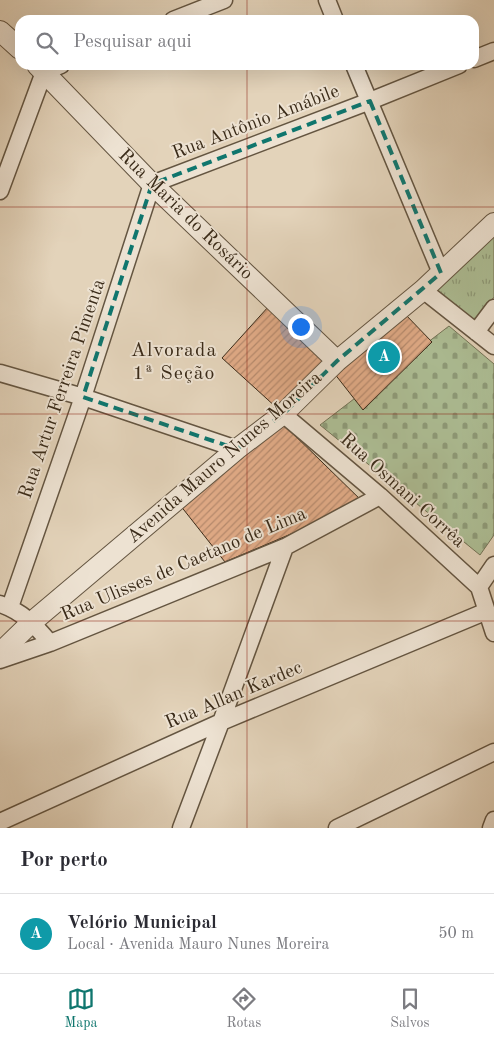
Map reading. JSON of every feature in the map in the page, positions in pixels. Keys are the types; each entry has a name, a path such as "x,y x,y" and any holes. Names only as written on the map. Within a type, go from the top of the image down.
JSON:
{"street":[{"path":"186,15 224,0"},
{"path":"327,0 333,15"},
{"path":"0,30 15,44"},
{"path":"479,57 494,51"},
{"path":"0,191 4,165 46,70"},
{"name":"Rua Maria do Rosário","path":"50,70 152,184 337,361"},
{"path":"356,70 441,273"},
{"name":"Rua Antônio Amábile","path":"152,184 446,70"},
{"name":"Rua Artur Ferreira Pimenta","path":"5,606 83,397 152,184"},
{"name":"Avenida Mauro Nunes Moreira","path":"0,653 32,622 237,449 283,414 337,361 423,290 494,223"},
{"path":"423,290 494,346"},
{"path":"476,332 494,308"},
{"path":"0,373 83,397 237,449"},
{"name":"Rua Osmani Corrêa","path":"283,414 380,496 479,587 494,634"},
{"name":"Rua Ulisses de Caetano de Lima","path":"0,660 50,643 285,547 380,496"},
{"path":"181,828 222,722 285,547"},
{"path":"479,587 494,565"},
{"path":"5,606 32,622 50,643"},
{"name":"Rua Allan Kardec","path":"0,822 222,722 487,611"},
{"path":"337,828 494,752"},
{"path":"491,828 494,820"}],"highlighted area":[{"path":"370,101 441,273 337,361 283,414 237,449 83,397 152,184"}],"green space":[{"path":"494,230 494,297 474,325 430,290"},
{"path":"449,326 494,364 494,535 480,555 320,425"}],"building":[{"path":"269,306 328,360 278,409 222,358"},
{"path":"404,313 432,342 363,410 334,373"},
{"path":"282,423 364,503 225,562 180,505"}],"place":[{"name":"Velório Municipal","path":"384,357"}],"district":[{"name":"Alvorada 1ª Seção","path":"174,362"}]}
